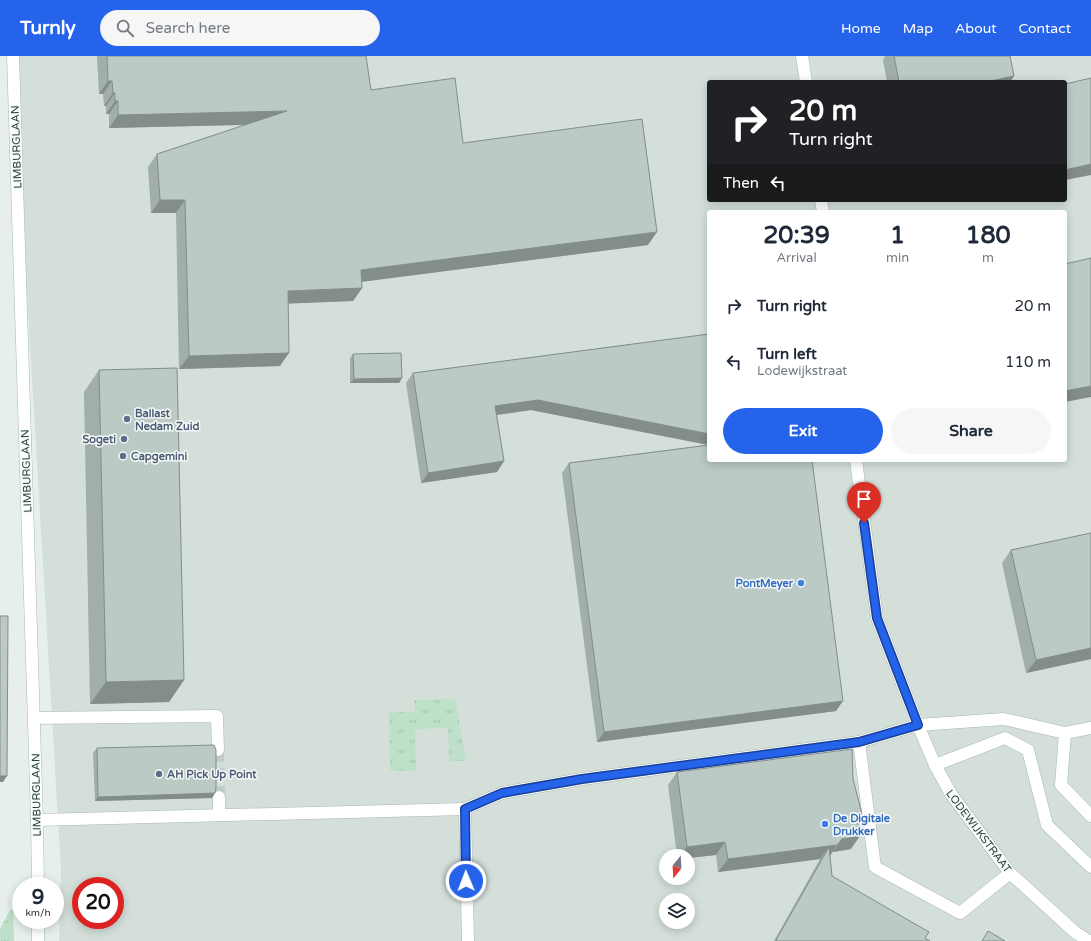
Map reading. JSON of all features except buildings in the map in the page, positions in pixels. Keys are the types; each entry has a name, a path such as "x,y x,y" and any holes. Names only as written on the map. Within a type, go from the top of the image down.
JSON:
{"street":[{"name":"LIMBURGLAAN","path":"13,56 38,877"},
{"path":"802,56 806,80"},
{"name":"LODEWIJKSTRAAT","path":"856,462 877,618 935,765 951,794 1010,873 1076,933 1089,941"},
{"path":"34,718 217,716 218,750"},
{"path":"37,820 465,809 502,793 582,779 859,742 918,725 1004,719 1065,733 1091,728"},
{"path":"1065,733 1061,785 1091,816"},
{"path":"935,765 1005,738 1028,750 1046,824 1091,867"},
{"path":"859,742 875,867 960,913 1010,873"},
{"path":"219,797 219,815"},
{"path":"465,809 468,941"},
{"path":"38,929 38,941"}],"shaded area":[{"path":"13,56 1091,56 1091,941 59,941 59,929 64,929 64,877 61,877"}],"green space":[{"path":"455,699 466,761 449,761 448,728 415,729 416,771 390,770 389,712 415,712 414,700"},
{"path":"10,910 12,910 12,929 14,929 14,941 0,941 0,929"}],"tunnel":[{"path":"218,750 219,797"}],"place":[{"name":"Ballast Nedam Zuid","path":"127,419"},
{"name":"Sogeti","path":"124,439"},
{"name":"Capgemini","path":"123,456"},
{"name":"PontMeyer","path":"801,583"},
{"name":"AH Pick Up Point","path":"159,774"},
{"name":"De Digitale Drukker","path":"825,824"}],"route":[{"path":"466,881 465,809 502,793 582,779 859,742 918,725 877,618 864,523"}]}
